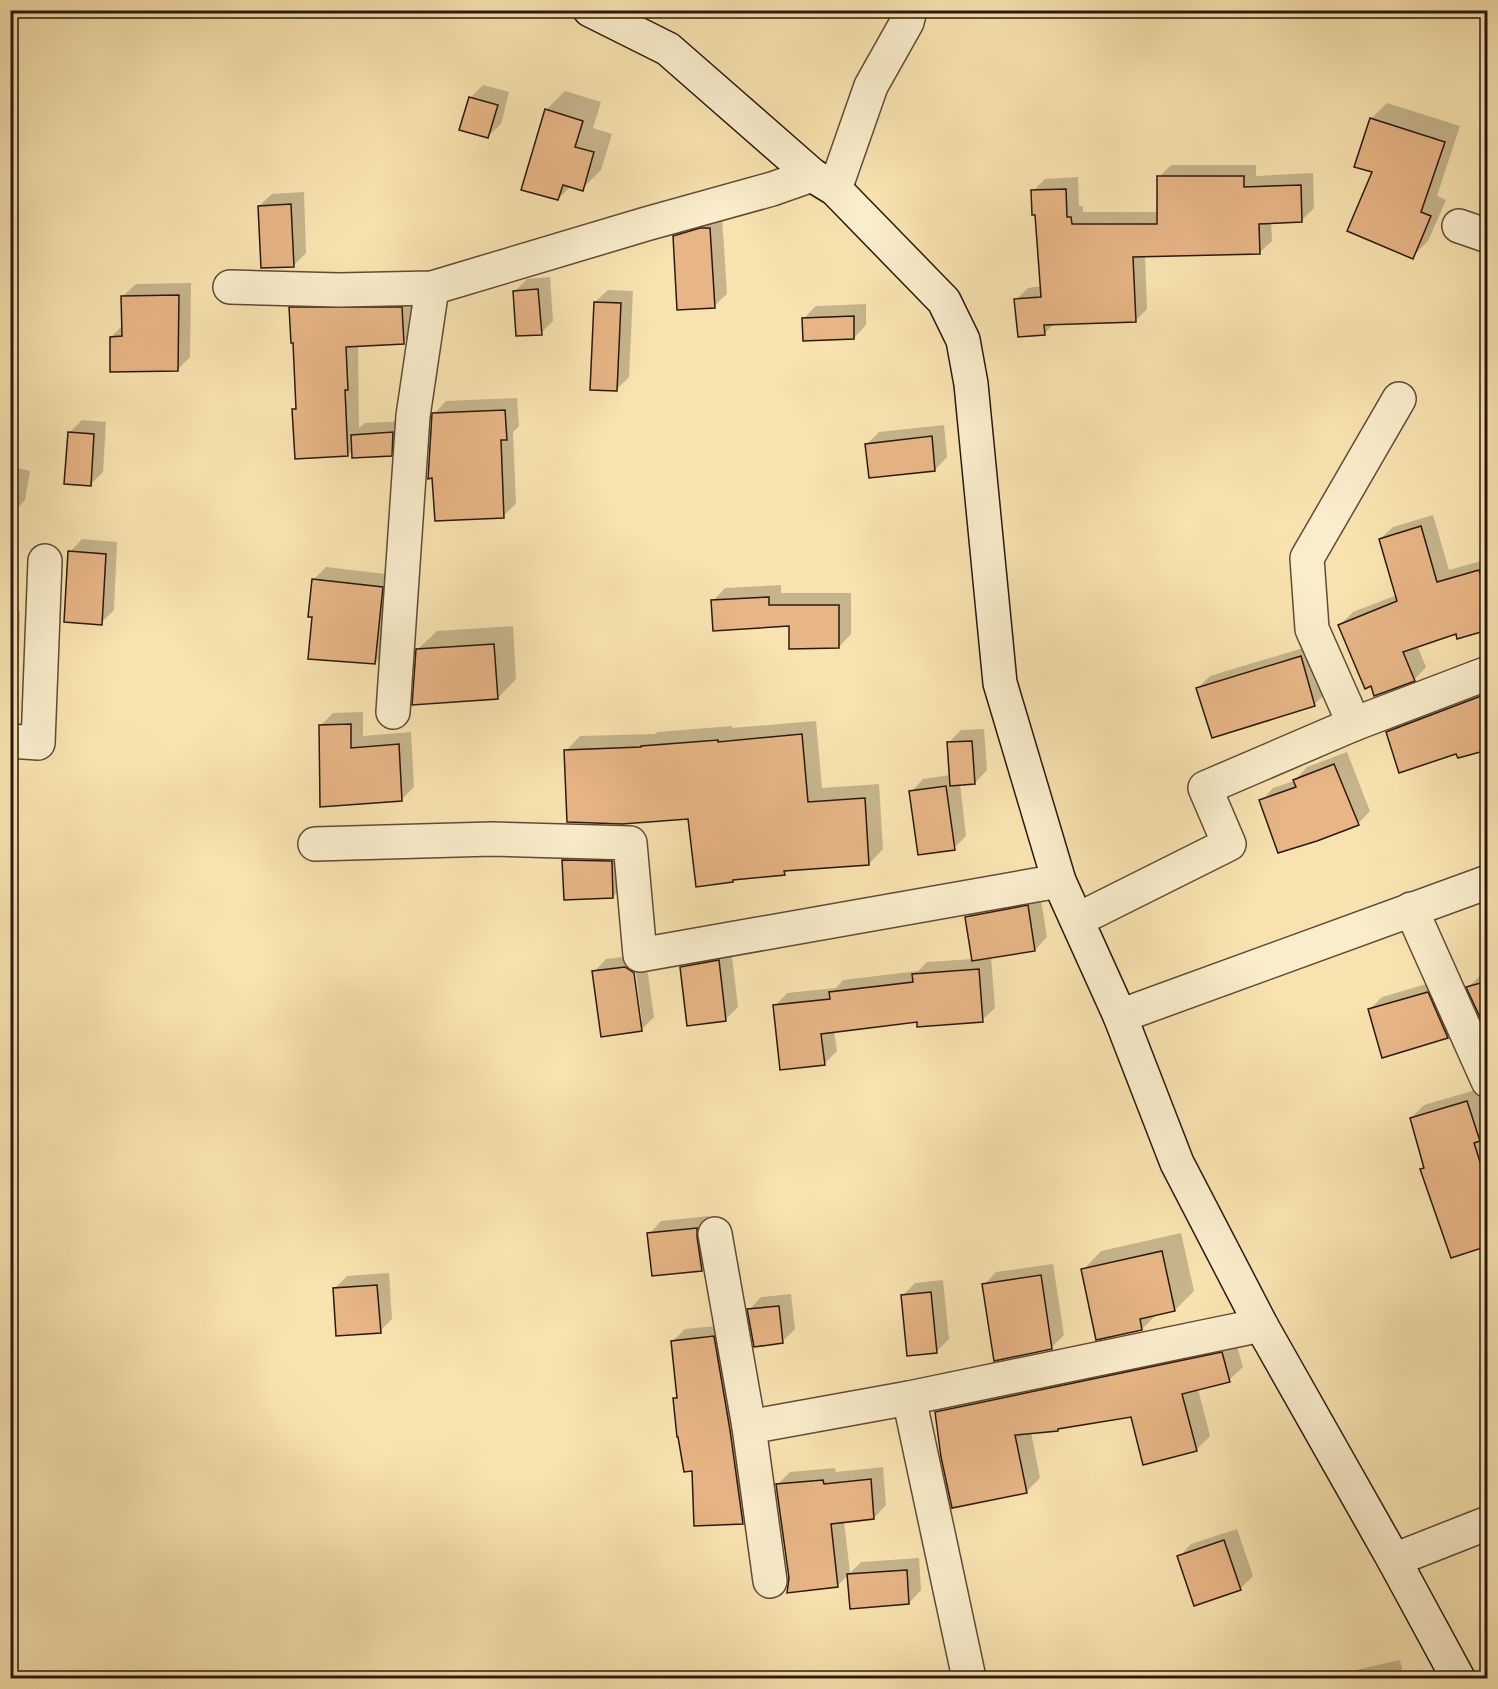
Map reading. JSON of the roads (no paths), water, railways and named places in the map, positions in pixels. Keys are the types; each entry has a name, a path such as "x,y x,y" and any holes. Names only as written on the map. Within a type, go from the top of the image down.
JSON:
{"street":[{"path":"590,10 668,49 824,182 944,301 963,340 972,384 1000,683 1059,881 1120,1016 1177,1163 1261,1325 1458,1678"},
{"path":"824,182 871,86 907,22 910,10"},
{"path":"230,287 339,290 432,288 772,189 824,182"},
{"path":"393,712 413,416 432,288"},
{"path":"1354,724 1312,629 1307,558 1399,399"},
{"path":"10,741 38,743 45,561"},
{"path":"1077,920 1228,844 1205,788 1354,724 1488,673"},
{"path":"315,843 492,838 630,843 640,955 1059,881"},
{"path":"1120,1016 1488,882"},
{"path":"1411,909 1488,1080"},
{"path":"715,1234 749,1427 770,1581"},
{"path":"749,1427 909,1398 1261,1325"},
{"path":"909,1398 969,1678"},
{"path":"1394,1560 1488,1523"}]}
